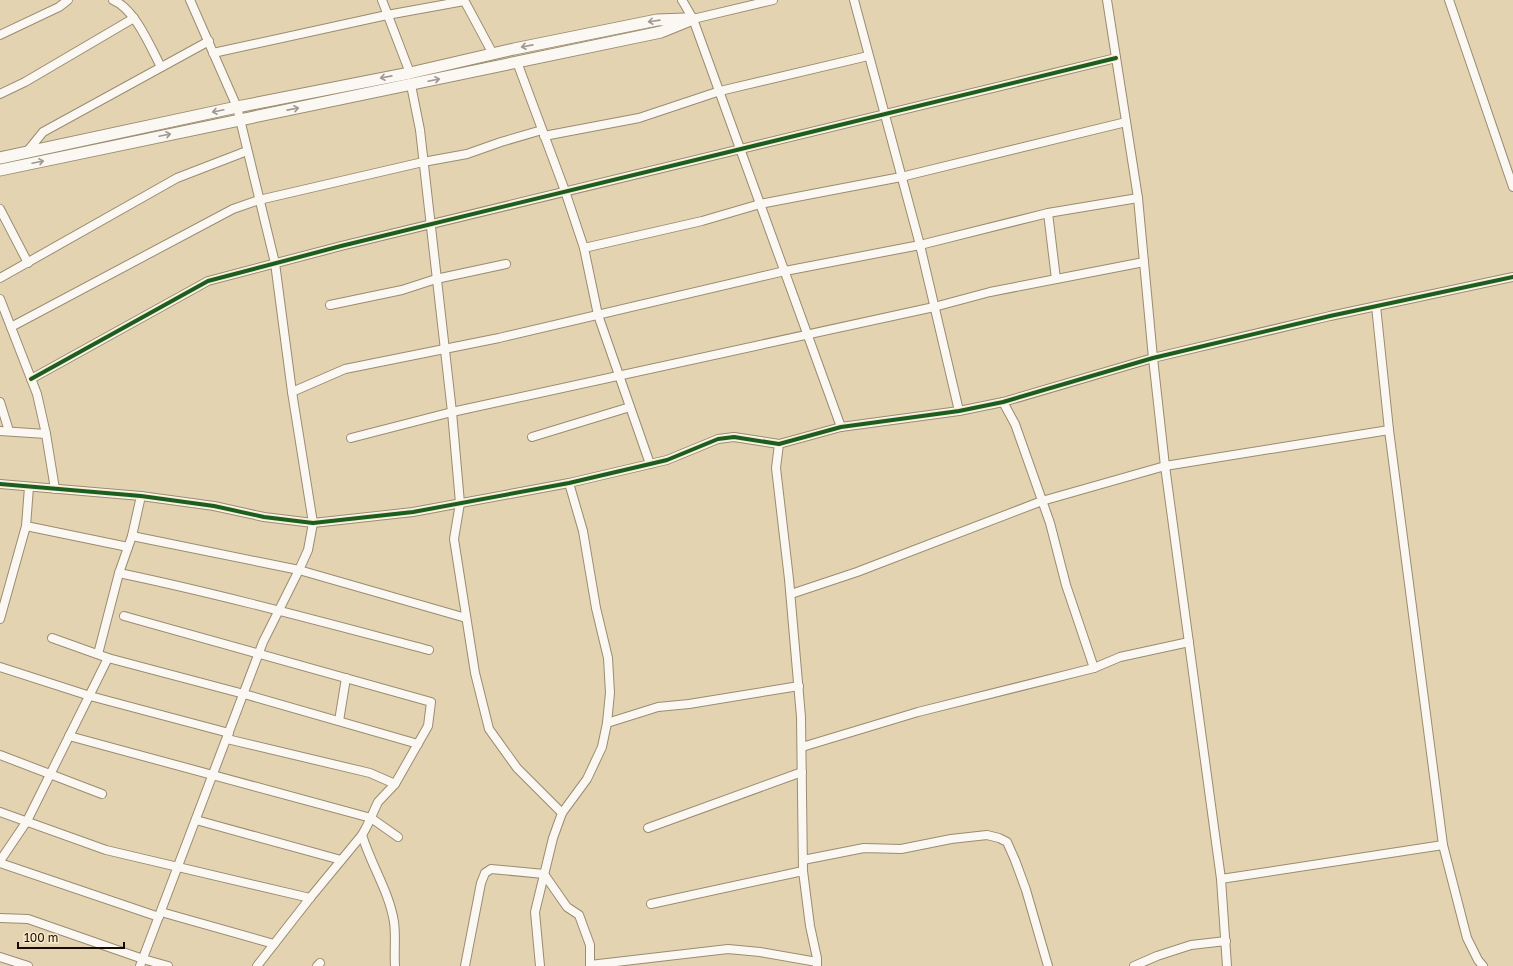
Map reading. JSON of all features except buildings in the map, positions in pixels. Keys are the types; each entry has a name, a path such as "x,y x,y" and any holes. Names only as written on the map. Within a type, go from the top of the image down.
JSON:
{"main road":[{"path":"0,158 657,20 693,19"},
{"path":"0,170 660,32 693,19"}],"street":[{"path":"0,35 59,7 68,0"},
{"path":"113,0 118,2 134,18 161,67"},
{"path":"141,962 259,653 308,550 313,523 292,392 275,262 247,151 241,119 209,41 190,0"},
{"path":"382,0 410,73"},
{"path":"682,0 693,19 720,91 841,427"},
{"path":"693,19 773,0"},
{"path":"854,0 920,245 959,411"},
{"path":"1107,0 1138,198 1165,466 1221,879 1227,966"},
{"path":"1449,0 1513,187"},
{"path":"213,53 387,14 464,1 492,54"},
{"path":"0,94 25,82 134,18"},
{"path":"26,153 43,132 209,41"},
{"path":"11,327 233,209 259,200 423,162 467,154 501,142 543,133 639,118 720,91 868,56"},
{"path":"31,379 208,281 275,262 884,113 1116,58"},
{"path":"517,62 565,191 584,248 598,315 650,464"},
{"path":"411,85 420,130 452,412 460,502 454,539 475,673 489,729 517,768 562,813"},
{"path":"584,248 702,221 760,204 901,177 1126,122"},
{"path":"0,278 177,178 247,151"},
{"path":"292,392 345,369 499,338 785,271 920,245 1048,213 1138,198"},
{"path":"0,209 28,262"},
{"path":"1048,213 1056,279"},
{"path":"351,438 452,412 934,307 990,292 1144,262"},
{"path":"330,305 402,290 436,279 506,264"},
{"path":"0,484 140,496 214,506 264,517 313,523 413,512 569,482 667,460 718,439 734,437 779,444 841,427 959,411 1003,402 1153,358 1330,316 1513,277"},
{"path":"0,299 37,394 56,489"},
{"path":"1376,306 1389,430 1443,845 1467,938 1478,960 1483,966"},
{"path":"0,402 9,431"},
{"path":"1003,402 1015,424 1050,523 1066,585 1094,668"},
{"path":"532,437 630,407"},
{"path":"790,594 857,572 1042,501 1165,466 1389,430"},
{"path":"0,431 46,434"},
{"path":"465,966 481,883 485,874 491,869 544,874 567,907 579,915 590,945 590,965 728,949 760,952 817,964 810,926 803,871 801,717 790,594 776,468 779,444"},
{"path":"540,966 535,912 553,838 562,813 587,779 602,747 607,723 610,693 608,658 596,608 583,531 569,482"},
{"path":"0,619 26,526 29,487"},
{"path":"98,654 119,573 132,536 140,496"},
{"path":"26,526 128,547"},
{"path":"132,536 299,570 466,618"},
{"path":"119,573 194,589 279,610 429,650"},
{"path":"124,616 431,702 428,726 395,784 378,802 362,835 257,966"},
{"path":"52,638 108,658 244,694 418,744"},
{"path":"802,746 918,712 1094,668 1120,657 1189,642"},
{"path":"108,658 27,821 0,862 160,915 274,944"},
{"path":"0,667 90,696 228,736 370,773 395,784"},
{"path":"339,722 346,678"},
{"path":"607,723 658,706 689,704 798,686"},
{"path":"69,736 371,818 398,837"},
{"path":"0,755 102,794"},
{"path":"648,828 802,772"},
{"path":"0,812 106,850 310,898"},
{"path":"196,820 341,860"},
{"path":"362,835 369,857 382,882 394,923 395,966"},
{"path":"803,860 864,848 901,849 951,839 987,836 999,838 1007,842 1015,860 1026,890 1048,966"},
{"path":"1221,879 1443,845"},
{"path":"652,904 803,871"},
{"path":"0,918 28,919 141,962 168,966"},
{"path":"1134,966 1157,956 1191,945 1226,941"},
{"path":"0,957 8,963 28,966"}],"cycle path":[{"path":"31,379 208,281 341,246 1116,58"},
{"path":"0,484 141,496 214,506 264,517 313,523 413,512 569,483 667,460 718,439 734,437 779,444 841,427 959,411 1003,402 1153,358 1330,316 1513,277"}]}
